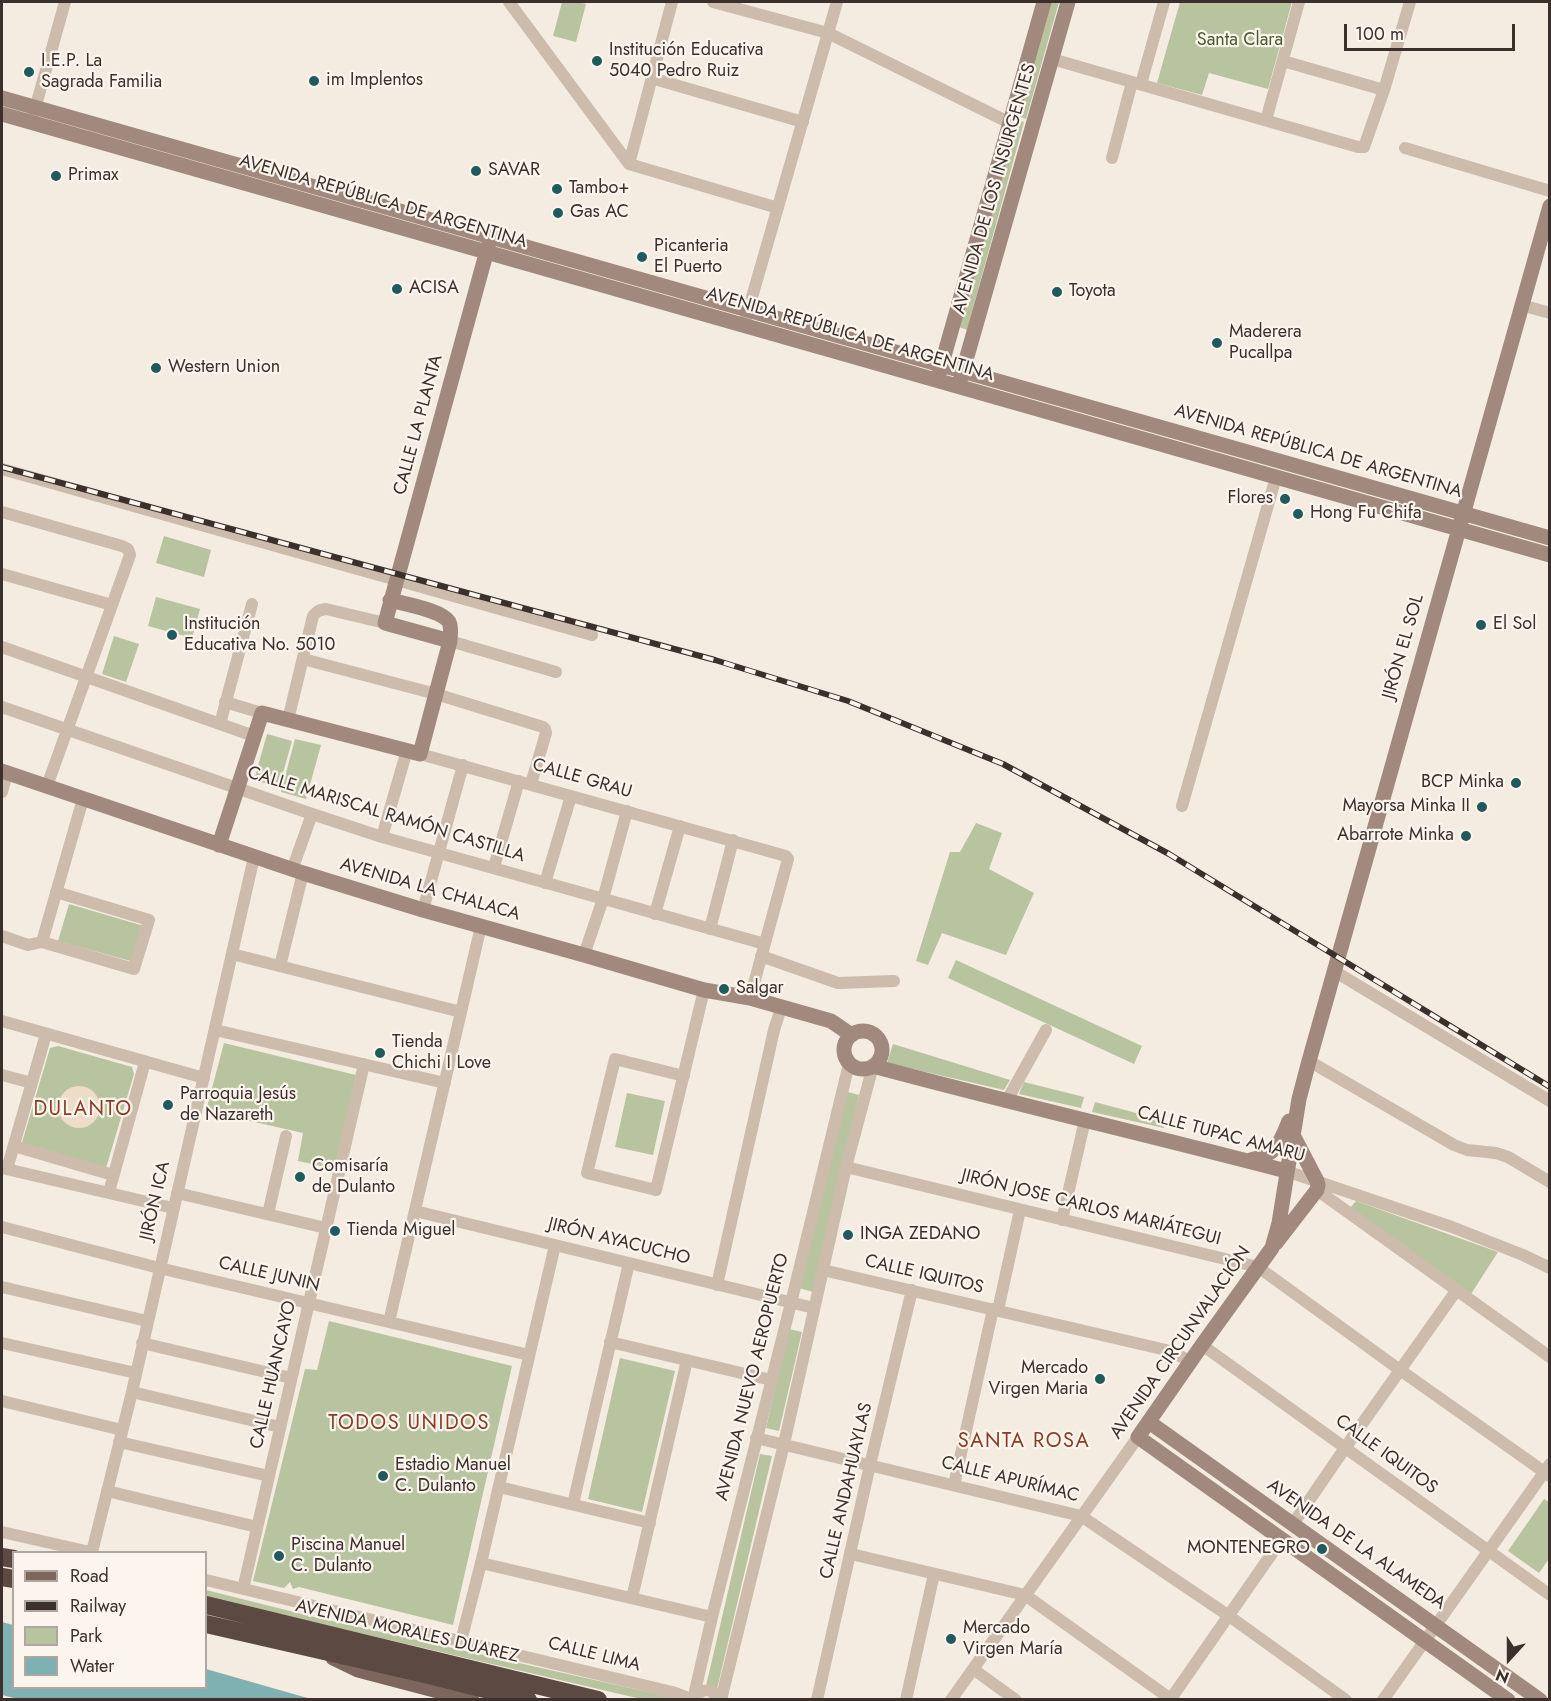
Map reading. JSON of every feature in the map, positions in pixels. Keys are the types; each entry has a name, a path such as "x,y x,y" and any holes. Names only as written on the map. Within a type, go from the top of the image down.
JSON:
{"highway":[{"name":"AVENIDA MORALES DUAREZ","path":"207,1605 598,1700"},
{"name":"AVENIDA MORALES DUAREZ","path":"207,1623 528,1700"}],"main road":[{"path":"311,1648 358,1670 472,1700"}],"street":[{"path":"33,115 65,2"},
{"path":"509,2 629,164 778,208"},
{"path":"629,164 672,2"},
{"path":"713,2 828,33 1010,123"},
{"path":"746,318 837,2"},
{"name":"AVENIDA DE LOS INSURGENTES","path":"937,380 1044,2"},
{"name":"AVENIDA DE LOS INSURGENTES","path":"960,379 1068,2"},
{"path":"1112,158 1164,2"},
{"path":"1266,120 1299,2"},
{"path":"1052,59 1364,147 1384,90 1410,2"},
{"path":"1283,61 1384,90"},
{"path":"651,78 803,122"},
{"name":"AVENIDA REPÚBLICA DE ARGENTINA","path":"2,98 33,115 746,318 937,380 960,379 1550,538"},
{"name":"AVENIDA REPÚBLICA DE ARGENTINA","path":"2,114 33,115"},
{"path":"1405,148 1550,192"},
{"name":"JIRÓN EL SOL","path":"1286,1171 1299,1099 1309,1061 1521,305 1543,251 1550,206"},
{"name":"CALLE LA PLANTA","path":"385,623 489,245"},
{"path":"1521,305 1550,313"},
{"name":"AVENIDA REPÚBLICA DE ARGENTINA","path":"746,318 942,365 960,379 1276,477 1550,555"},
{"path":"2,470 592,634"},
{"path":"1182,806 1276,477"},
{"path":"2,512 122,546 128,549 130,555 47,786"},
{"path":"2,574 112,605"},
{"path":"382,837 436,694 450,641 450,625 447,619 435,612 390,600"},
{"path":"220,724 252,604"},
{"path":"288,720 313,616 320,610 326,609 385,623 556,672"},
{"path":"2,647 254,736"},
{"path":"303,659 436,694 545,729 546,733 494,867"},
{"name":"CALLE GRAU","path":"225,702 782,853 788,860 750,998"},
{"name":"CALLE MARISCAL RAMÓN CASTILLA","path":"2,707 382,837 710,929 838,983 894,981"},
{"path":"219,845 262,713"},
{"path":"423,910 463,765"},
{"path":"2,792 4,772"},
{"name":"AVENIDA LA CHALACA","path":"4,772 254,857 423,910 704,990 750,998 831,1022 850,1034"},
{"path":"545,883 571,795"},
{"path":"42,942 83,799"},
{"path":"584,955 603,899 627,811"},
{"path":"280,966 298,871 312,814"},
{"path":"656,914 680,826"},
{"path":"710,929 733,840"},
{"name":"JIRÓN ICA","path":"91,1551 132,1392 254,857"},
{"path":"2,936 28,945 42,942 134,969 148,920 56,892"},
{"path":"389,1322 481,926"},
{"path":"232,954 461,1012"},
{"path":"1334,971 1550,1101"},
{"path":"684,1076 615,1059 587,1173 656,1190 684,1076 704,990"},
{"path":"717,1285 781,1008"},
{"path":"2,1021 204,1078"},
{"path":"215,1030 445,1083"},
{"path":"862,1030 873,1033 878,1038 882,1053 877,1063 861,1069 849,1064 843,1052 846,1039 850,1034 862,1030"},
{"path":"1006,1102 1046,1030"},
{"path":"46,1034 14,1146 4,1168 173,1209"},
{"path":"1309,1061 1454,1146 1508,1157 1550,1182"},
{"path":"109,1192 145,1062"},
{"name":"CALLE HUANCAYO","path":"243,1588 364,1064"},
{"name":"AVENIDA NUEVO AEROPUERTO","path":"693,1699 849,1064"},
{"path":"720,1700 784,1444 846,1167 873,1066"},
{"name":"CALLE TUPAC AMARU","path":"873,1066 1006,1102 1286,1171 1317,1185 1452,1227 1550,1268"},
{"path":"2,1075 32,1083"},
{"name":"JIRÓN EL SOL","path":"1247,1161 1261,1158 1276,1149 1299,1099"},
{"path":"1062,1220 1084,1120"},
{"path":"1272,1248 1317,1185 1293,1135"},
{"path":"268,1214 285,1136"},
{"path":"14,1146 113,1174"},
{"name":"JIRÓN JOSE CARLOS MARIÁTEGUI","path":"846,1167 1258,1267 1400,1371 1548,1471"},
{"name":"AVENIDA CIRCUNVALACIÓN","path":"951,1700 1272,1248 1286,1171"},
{"name":"CALLE TUPAC AMARU","path":"1317,1185 1456,1291 1550,1357"},
{"path":"177,1193 326,1228"},
{"path":"954,1485 1020,1210"},
{"name":"JIRÓN AYACUCHO","path":"415,1212 814,1308"},
{"name":"CALLE JUNIN","path":"2,1227 159,1268 530,1354"},
{"path":"461,1641 555,1245"},
{"path":"573,1504 629,1263"},
{"name":"CALLE IQUITOS","path":"823,1270 1166,1350 1191,1361"},
{"path":"2,1287 147,1321"},
{"name":"CALLE ANDAHUAYLAS","path":"818,1700 870,1465 912,1290"},
{"path":"1293,1524 1456,1291"},
{"path":"610,1342 771,1380"},
{"path":"2,1343 136,1373"},
{"path":"142,1343 291,1378"},
{"name":"CALLE IQUITOS","path":"1202,1345 1550,1595"},
{"path":"632,1598 687,1360"},
{"path":"132,1392 280,1427"},
{"path":"2,1401 269,1476"},
{"name":"AVENIDA DE LA ALAMEDA","path":"1149,1422 1540,1700"},
{"name":"AVENIDA DE LA ALAMEDA","path":"1138,1437 1508,1700"},
{"name":"CALLE APURÍMAC","path":"756,1438 1082,1516 1230,1616 1346,1700"},
{"path":"1383,1700 1488,1551 1548,1471"},
{"path":"499,1487 650,1523"},
{"path":"107,1491 257,1527"},
{"path":"2,1532 87,1551"},
{"path":"851,1554 1025,1595 1171,1699 1282,1539"},
{"path":"481,1563 712,1617"},
{"path":"906,1700 934,1574"},
{"name":"CALLE LIMA","path":"207,1580 693,1699 700,1691 710,1691 720,1700"},
{"path":"973,1670 1016,1700"}],"green space":[{"path":"562,2 586,4 576,42 553,36"},
{"path":"1050,2 1059,2 1026,119 1018,116"},
{"name":"Santa Clara","path":"1180,2 1292,2 1268,89 1209,73 1202,95 1157,83"},
{"path":"1018,120 1024,122 967,330 959,327"},
{"path":"164,536 211,550 204,577 156,563"},
{"path":"156,597 200,609 192,638 148,626"},
{"path":"114,636 139,644 126,682 102,674"},
{"path":"267,734 292,741 279,787 254,780"},
{"path":"295,739 321,745 306,799 281,792"},
{"path":"976,823 1002,833 989,869 1034,893 1006,955 942,933 928,965 916,961 950,852 960,852"},
{"path":"69,904 144,926 134,962 58,941"},
{"path":"956,960 1142,1046 1134,1064 948,978"},
{"path":"224,1043 356,1075 335,1169 298,1161 303,1133 206,1111"},
{"path":"893,1044 1010,1080 1004,1090 887,1063"},
{"path":"58,1046 132,1067 134,1074 106,1168 21,1146 50,1048"},
{"path":"1024,1082 1084,1097 1081,1108 1019,1094"},
{"path":"844,1091 859,1095 813,1292 799,1288"},
{"path":"627,1093 665,1101 653,1155 615,1147"},
{"path":"1095,1102 1166,1121 1164,1128 1092,1112"},
{"path":"1356,1201 1498,1252 1471,1294 1350,1208"},
{"name":"Estadio Manuel C. Dulanto","path":"329,1321 512,1366 453,1625 299,1587 293,1589 290,1582 284,1588 253,1581 305,1369 317,1370"},
{"path":"789,1329 802,1332 779,1431 766,1428"},
{"path":"620,1358 675,1371 642,1512 588,1499"},
{"path":"760,1454 772,1456 717,1689 706,1686"},
{"path":"1544,1499 1549,1502 1549,1559 1539,1573 1508,1551"},
{"path":"207,1590 310,1616 679,1699 641,1699 207,1597"}],"shaded area":[{"path":"79,1086 94,1092 100,1107 94,1122 79,1128 64,1122 58,1107 64,1092"}],"water":[{"path":"2,1622 12,1625 12,1689 207,1689 207,1669 311,1699 18,1699 2,1695"}],"railway":[{"path":"2,467 715,660 848,701 1003,764 1169,854 1550,1087"}],"place":[{"name":"Institución Educativa 5040 Pedro Ruiz","path":"597,61"},
{"name":"I.E.P. La Sagrada Familia","path":"29,72"},
{"name":"im Implentos","path":"314,81"},
{"name":"SAVAR","path":"476,171"},
{"name":"Primax","path":"56,176"},
{"name":"Tambo+","path":"557,189"},
{"name":"Gas AC","path":"558,213"},
{"name":"Picanteria El Puerto","path":"642,257"},
{"name":"ACISA","path":"397,289"},
{"name":"Toyota","path":"1057,292"},
{"name":"Maderera Pucallpa","path":"1217,343"},
{"name":"Western Union","path":"156,368"},
{"name":"Flores","path":"1285,499"},
{"name":"Hong Fu Chifa","path":"1298,514"},
{"name":"El Sol","path":"1481,625"},
{"name":"Institución Educativa No. 5010","path":"172,635"},
{"name":"BCP Minka","path":"1516,783"},
{"name":"Mayorsa Minka II","path":"1482,807"},
{"name":"Abarrote Minka","path":"1466,836"},
{"name":"Salgar","path":"724,989"},
{"name":"Tienda Chichi I Love","path":"380,1053"},
{"name":"Parroquia Jesús de Nazareth","path":"168,1105"},
{"name":"Comisaría de Dulanto","path":"300,1177"},
{"name":"Tienda Miguel","path":"335,1231"},
{"name":"INGA ZEDANO","path":"848,1235"},
{"name":"Mercado Virgen Maria","path":"1100,1379"},
{"name":"Estadio Manuel C. Dulanto","path":"383,1476"},
{"name":"MONTENEGRO","path":"1322,1549"},
{"name":"Piscina Manuel C. Dulanto","path":"279,1556"},
{"name":"Mercado Virgen María","path":"951,1639"}],"district":[{"name":"DULANTO","path":"83,1110"},
{"name":"TODOS UNIDOS","path":"409,1424"},
{"name":"SANTA ROSA","path":"1024,1442"}]}
